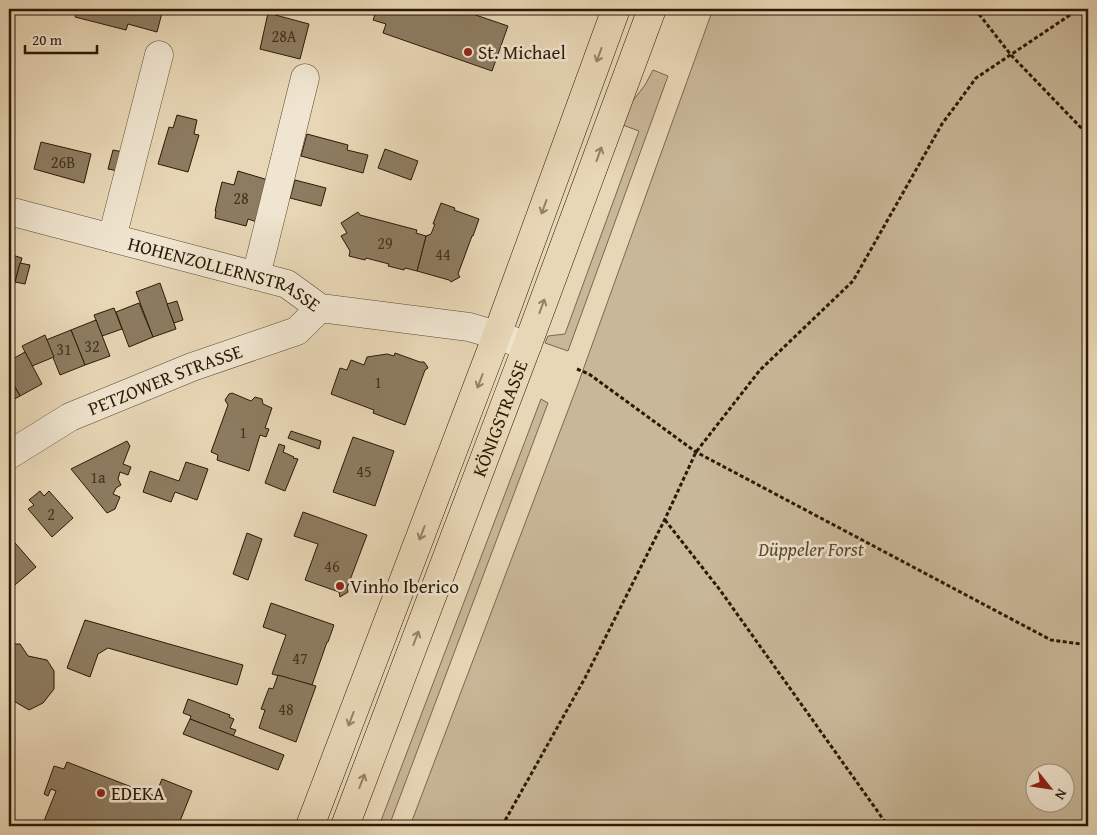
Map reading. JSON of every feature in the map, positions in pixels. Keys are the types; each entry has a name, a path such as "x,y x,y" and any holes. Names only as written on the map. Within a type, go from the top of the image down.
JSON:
{"main road":[{"name":"KÖNIGSTRASSE","path":"312,825 497,336 616,9"},
{"name":"KÖNIGSTRASSE","path":"345,826 527,346 652,9"}],"street":[{"path":"112,238 159,55"},
{"path":"256,276 305,78"},
{"name":"HOHENZOLLERNSTRASSE","path":"9,211 286,284 320,308 469,327 527,346"},
{"name":"PETZOWER STRASSE","path":"9,455 70,417 192,367 297,331 320,308"}],"path":[{"path":"975,9 1011,55 1088,135"},
{"path":"502,826 585,678 665,519 696,452 760,370 853,281 942,124 976,78 1079,9"},
{"path":"577,369 589,374 696,452 1051,640 1088,646"},
{"path":"665,519 720,590 888,826"}],"green space":[{"name":"Düppeler Forst","path":"713,9 1088,9 1088,826 410,826 578,384"},
{"path":"653,70 668,76 568,351 545,343 548,336 565,334 639,131 620,124 628,107 645,85"},
{"path":"541,399 548,403 389,826 379,826"}],"building":[{"path":"77,9 163,9 157,32 128,24 126,30 75,17"},
{"name":"St. Michael","path":"377,9 458,9 508,26 492,71 383,33 386,24 373,20"},
{"path":"268,13 309,24 300,59 260,49"},
{"path":"177,115 197,120 194,134 199,135 188,172 158,164 169,127 173,128"},
{"path":"307,134 348,145 347,150 368,155 363,173 301,156"},
{"path":"41,142 91,154 84,183 34,169"},
{"path":"385,149 418,161 411,180 378,168"},
{"path":"113,150 123,152 118,171 108,169"},
{"path":"238,171 268,180 257,222 248,219 246,226 215,218 222,182 234,185"},
{"path":"295,180 326,188 321,206 290,198"},
{"path":"441,203 479,219 458,274 460,277 451,282 417,271 426,236 431,234"},
{"path":"358,212 360,215 417,230 416,233 426,236 417,271 405,268 404,270 366,258 365,260 349,256 350,251 341,236 347,233 341,223"},
{"path":"9,254 22,258 12,293 9,292"},
{"path":"20,263 30,265 25,284 15,282"},
{"path":"160,283 176,329 153,337 136,292"},
{"path":"177,301 183,320 174,323 167,304"},
{"path":"139,303 153,337 129,347 116,312"},
{"path":"114,308 122,329 102,336 94,315"},
{"path":"96,320 110,356 85,365 71,330"},
{"path":"71,330 85,365 60,375 46,340"},
{"path":"45,335 54,357 32,366 22,346"},
{"path":"25,352 42,384 20,396 9,376 9,361"},
{"path":"395,353 424,362 428,368 425,370 405,425 373,413 374,410 331,394 340,368 347,370 351,360 364,365 367,357 387,354 394,356"},
{"path":"9,376 20,396 9,402"},
{"path":"232,393 251,401 255,397 262,399 263,404 272,408 265,428 269,429 266,437 260,435 249,471 217,460 218,455 211,452 228,405 225,400"},
{"path":"291,431 321,441 319,449 288,438"},
{"path":"353,437 394,451 375,506 333,492"},
{"path":"127,441 130,446 123,464 131,467 128,475 120,472 118,479 121,485 116,488 113,494 120,497 115,509 107,513 71,469"},
{"path":"279,444 285,446 283,452 298,459 285,491 265,483"},
{"path":"186,462 208,469 197,500 175,492 171,502 143,492 150,471 179,481"},
{"path":"40,491 44,496 49,491 73,518 52,537 28,509 34,505 29,500"},
{"path":"303,512 367,535 347,588 348,592 340,597 339,592 305,580 318,544 294,536"},
{"path":"247,533 262,539 248,580 233,574"},
{"path":"9,536 36,567 9,590"},
{"path":"271,603 334,625 312,685 272,674 286,635 263,627"},
{"path":"85,620 243,665 237,685 108,648 98,654 90,677 67,668"},
{"path":"11,644 20,644 28,656 47,660 54,671 54,689 43,703 29,710 12,700 9,701 9,647"},
{"path":"278,675 316,686 296,742 259,728 265,710 261,709 269,688 273,689"},
{"path":"188,699 230,715 229,717 234,719 230,728 236,730 233,736 190,719 191,716 183,713"},
{"path":"190,719 284,755 278,770 183,734"},
{"name":"EDEKA","path":"67,762 155,796 162,779 192,791 178,826 42,826 56,791 51,789 48,796 44,794 54,766 64,769"}],"place":[{"name":"St. Michael","path":"468,52"},
{"name":"Vinho Iberico","path":"340,586"},
{"name":"EDEKA","path":"101,793"}]}
